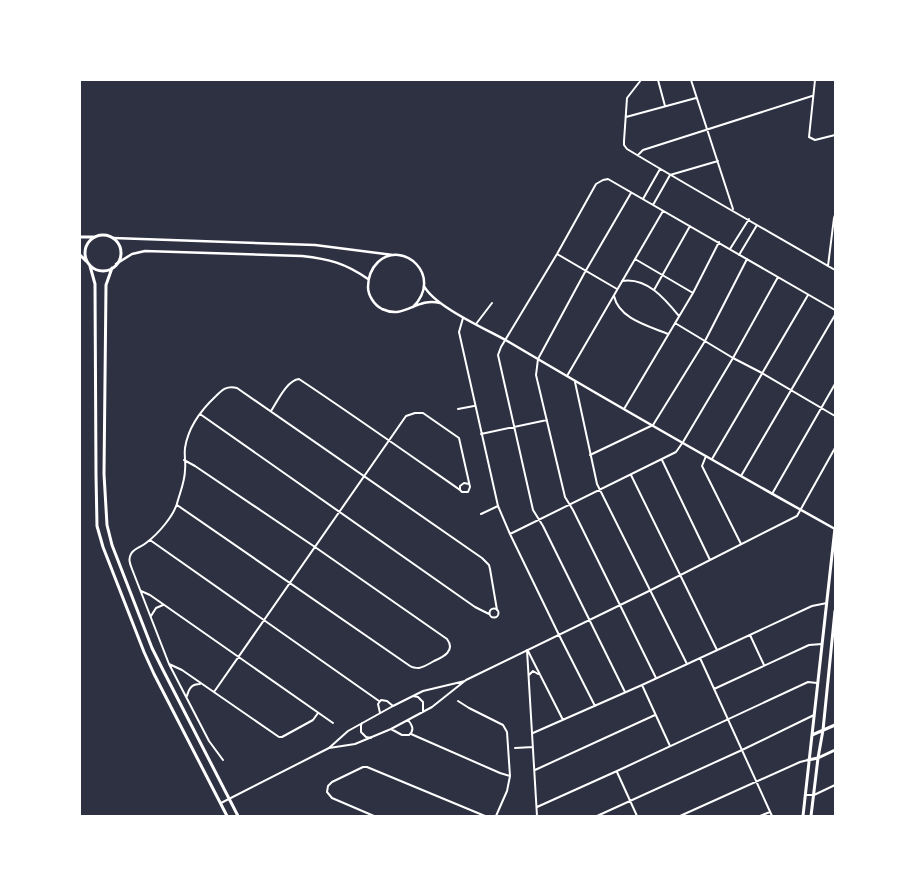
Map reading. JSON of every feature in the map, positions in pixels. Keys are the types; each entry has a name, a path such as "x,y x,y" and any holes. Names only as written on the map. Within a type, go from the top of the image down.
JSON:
{"main road":[{"path":"96,236 91,240 85,250 85,256 90,266 95,284 97,526 103,547 144,652 228,816"},
{"path":"80,237 108,236 113,238 117,242 120,254 116,264 112,268 106,285 104,474 107,525 112,545 155,654 238,816"},
{"path":"80,255 87,261"},
{"path":"90,266 100,271 112,268"},
{"path":"803,816 808,760 815,715 835,529"},
{"path":"830,571 835,570"},
{"path":"811,816 823,730 835,611"},
{"path":"812,734 835,725"},
{"path":"808,760 818,758 835,750"}],"street":[{"path":"641,80 627,98 624,146 670,175 835,270"},
{"path":"658,80 666,106"},
{"path":"691,80 733,210"},
{"path":"815,80 812,96 809,137 815,140 835,135"},
{"path":"638,156 643,150 812,96"},
{"path":"626,117 696,98"},
{"path":"653,205 670,175 718,161"},
{"path":"643,199 660,169"},
{"path":"625,692 539,519 533,510 498,355 501,347 557,254 596,184 608,179 835,310"},
{"path":"631,192 585,272 538,359 536,374 565,497 570,504 656,678"},
{"path":"567,376 663,211"},
{"path":"828,266 835,215"},
{"path":"730,249 749,220"},
{"path":"739,255 757,224"},
{"path":"654,290 690,226"},
{"path":"113,238 315,244 402,256 412,260 419,266 423,275 424,286 422,294 412,307"},
{"path":"624,409 678,316 693,294 718,242"},
{"path":"116,264 132,254 146,252 302,256 326,259 346,266 368,279"},
{"path":"557,254 585,272 617,289"},
{"path":"393,255 381,259 372,268 368,279 368,290 372,300 381,308 391,312 402,312 421,302 429,301 442,304"},
{"path":"635,259 693,294"},
{"path":"590,455 653,425 705,341 747,259"},
{"path":"510,534 676,452 733,358 778,277"},
{"path":"622,281 629,280 638,282 654,290 665,299 678,316"},
{"path":"424,286 432,296 463,318 506,340 575,382 835,529"},
{"path":"614,294 616,302 620,308 633,318 646,326 668,334"},
{"path":"712,459 808,295"},
{"path":"476,324 492,303"},
{"path":"741,476 835,315"},
{"path":"463,318 459,332 498,506 558,635 595,706"},
{"path":"675,323 835,416"},
{"path":"214,692 265,620 290,582 365,476 389,441 406,416 415,413 424,413 459,438 470,488 468,492 465,493 460,490 389,441 299,379 289,384 271,411"},
{"path":"575,382 597,484 649,591 687,664"},
{"path":"772,494 835,384"},
{"path":"200,414 475,607 489,614 491,617 496,617 498,612 490,569 486,562 237,388 233,386 226,388 221,391 200,414 187,438 184,460 185,470 177,505 160,531 134,551 130,558 130,562 169,664 210,741 223,760"},
{"path":"458,409 475,406"},
{"path":"481,434 547,420"},
{"path":"221,803 329,748 348,731 412,696 423,691 466,680 649,591 797,516 835,448"},
{"path":"706,456 702,466 741,544"},
{"path":"177,505 410,666 421,668 446,655 449,651 450,643 447,639 315,547 184,460"},
{"path":"662,460 710,560"},
{"path":"631,475 717,650"},
{"path":"460,490 462,484 466,483 469,485"},
{"path":"481,514 498,506"},
{"path":"150,540 379,701 384,700 393,706"},
{"path":"141,591 165,605 333,723"},
{"path":"533,733 642,685 812,606 827,603"},
{"path":"151,616 156,608 165,605"},
{"path":"489,614 491,609 497,610"},
{"path":"750,635 764,665"},
{"path":"714,689 809,645 822,644"},
{"path":"527,650 537,816"},
{"path":"527,650 564,720"},
{"path":"700,658 772,816"},
{"path":"169,664 182,670 279,737 282,737 313,720 318,713"},
{"path":"529,674 535,672 540,677"},
{"path":"329,748 355,744 391,729 432,707 466,680"},
{"path":"536,807 808,682 818,683"},
{"path":"187,696 190,688 194,685 201,684"},
{"path":"642,685 670,746"},
{"path":"412,696 424,702 423,712"},
{"path":"379,701 378,704 380,713"},
{"path":"458,701 506,728 510,776 507,791 496,816"},
{"path":"535,770 655,715"},
{"path":"597,816 815,715"},
{"path":"408,720 412,728 411,734"},
{"path":"363,722 361,725 361,732 366,737 371,738"},
{"path":"391,729 404,736 411,734 510,776"},
{"path":"515,748 533,747"},
{"path":"680,816 800,762 808,760"},
{"path":"374,816 332,798 328,794 327,789 332,782 363,767 367,767 485,816"},
{"path":"617,771 638,816"},
{"path":"805,795 814,795 835,785"},
{"path":"760,816 770,812"}]}
